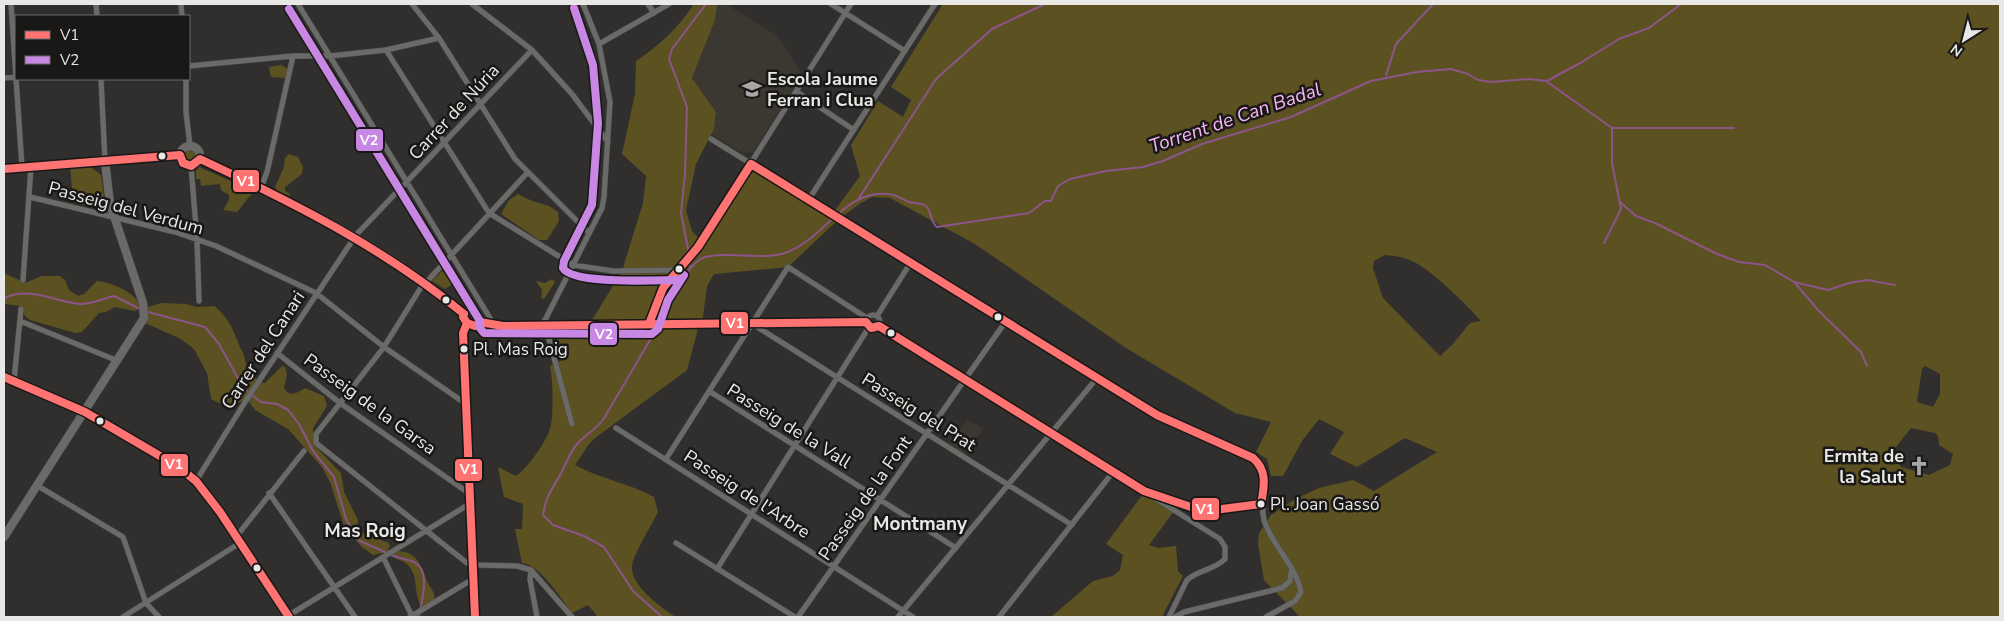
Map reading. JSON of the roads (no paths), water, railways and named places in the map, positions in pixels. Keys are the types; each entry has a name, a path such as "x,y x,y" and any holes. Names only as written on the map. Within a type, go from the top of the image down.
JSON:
{"street":[{"path":"11,4 15,62"},
{"path":"298,4 482,304 490,318 490,325"},
{"path":"412,4 438,38 515,159 589,233"},
{"path":"472,4 532,50 572,94 608,143"},
{"path":"540,326 545,320 602,208 610,102 599,44 583,4"},
{"path":"648,4 654,13"},
{"path":"599,44 669,4"},
{"path":"832,4 905,51"},
{"path":"649,324 658,296 676,270 698,247 851,4"},
{"path":"809,199 935,4"},
{"path":"190,66 293,56 330,56 386,50 438,38"},
{"path":"386,50 488,213 573,265 613,271 676,270"},
{"name":"Carrer de Núria","path":"356,235 532,50"},
{"path":"261,188 267,172 293,56"},
{"path":"16,80 22,167"},
{"path":"4,537 142,323 145,310 110,204 101,80"},
{"path":"186,80 186,112 190,146"},
{"path":"797,92 854,130"},
{"path":"711,139 1158,415 1261,463 1265,471 1261,504 1265,523 1300,588 1300,595 1266,617"},
{"path":"191,166 183,163 180,155 183,149 190,146 199,150 200,159"},
{"path":"4,169 180,155"},
{"path":"200,159 356,235 426,281 464,314 463,317 467,323 475,326 480,322"},
{"path":"191,166 200,159"},
{"path":"23,280 31,166"},
{"path":"191,166 197,239 199,301"},
{"path":"528,172 426,281 384,347 316,434 316,443 424,531 467,563 473,566 517,566 531,570 572,617"},
{"name":"Passeig del Verdum","path":"30,197 197,239 316,293 384,347 467,404"},
{"name":"Carrer del Canari","path":"196,481 245,402 356,235"},
{"path":"877,316 911,262"},
{"path":"666,459 751,323 788,268 874,328 879,326 1220,539 1225,546 1224,559 1219,564 1187,580 1169,617"},
{"path":"464,314 470,311 474,312 482,304"},
{"path":"14,381 21,309"},
{"path":"474,312 480,322"},
{"path":"717,569 837,376 870,315 877,316"},
{"path":"877,316 880,319 879,326"},
{"path":"20,321 118,361"},
{"name":"Passeig de la Font","path":"796,617 1006,321"},
{"path":"480,322 490,325 540,326 867,322"},
{"path":"467,323 463,334 475,617"},
{"name":"Passeig del Prat","path":"751,323 1072,525"},
{"path":"540,326 549,339 572,424"},
{"name":"Passeig de la Garsa","path":"277,353 340,403 470,494"},
{"path":"4,378 85,412 177,466 196,481 220,512 288,617 471,503"},
{"path":"898,617 1097,378"},
{"name":"Passeig de la Vall","path":"709,391 956,548"},
{"name":"Passeig de l'Arbre","path":"616,428 913,617"},
{"path":"236,537 304,451"},
{"path":"999,617 1113,472"},
{"path":"38,486 123,537 146,603 160,617"},
{"path":"1144,491 1191,507 1214,510 1261,504"},
{"path":"269,493 355,617"},
{"path":"123,617 240,543"},
{"path":"676,543 796,617"},
{"path":"383,557 411,617 473,579"},
{"path":"531,570 530,579 537,617"},
{"path":"1174,617 1184,612 1282,588 1290,581 1292,571"}],"waterway":[{"path":"689,254 681,213 685,174 687,107 669,59 672,49 706,4"},
{"path":"859,198 936,79 992,29 1045,4"},
{"path":"1386,75 1396,44 1433,4"},
{"path":"1547,81 1619,39 1649,28 1681,4"},
{"name":"Torrent de Can Badal","path":"661,321 682,279 699,260 716,255 765,256 785,253 799,247 846,207 859,199 873,195 891,194 909,202 923,204 929,209 933,223 937,227 1029,213 1045,201 1051,201 1058,186 1070,179 1106,171 1143,167 1163,161 1202,144 1291,117 1371,81 1417,72 1451,69 1468,74 1478,80 1491,82 1529,79 1546,81 1612,128 1734,128"},
{"path":"1604,243 1621,209 1612,163 1612,128"},
{"path":"1620,202 1636,216 1655,223 1717,254 1739,262 1765,265 1794,282 1828,290 1849,283 1867,280 1895,285"},
{"path":"689,259 690,269"},
{"path":"1794,282 1819,311 1861,352 1867,366"},
{"path":"4,298 14,295 33,294 70,303 85,304 114,296 140,309"},
{"path":"148,312 205,327 219,344 244,389 261,402 277,404 288,410 299,424 313,451 334,477 346,519 352,530 360,541 387,553"},
{"name":"Torrent de Can Badal","path":"657,328 603,420 572,451 549,494 543,515 553,525 584,536 604,547 633,591 662,617"},
{"path":"391,555 414,562 423,572 424,587 419,617"}],"place":[{"name":"Escola Jaume Ferran i Clua","path":"752,89"},
{"name":"Pl. Mas Roig","path":"464,349"},
{"name":"Ermita de la Salut","path":"1919,466"},
{"name":"Pl. Joan Gassó","path":"1261,504"}],"district":[{"name":"Montmany","path":"920,524"},
{"name":"Mas Roig","path":"365,531"}]}
